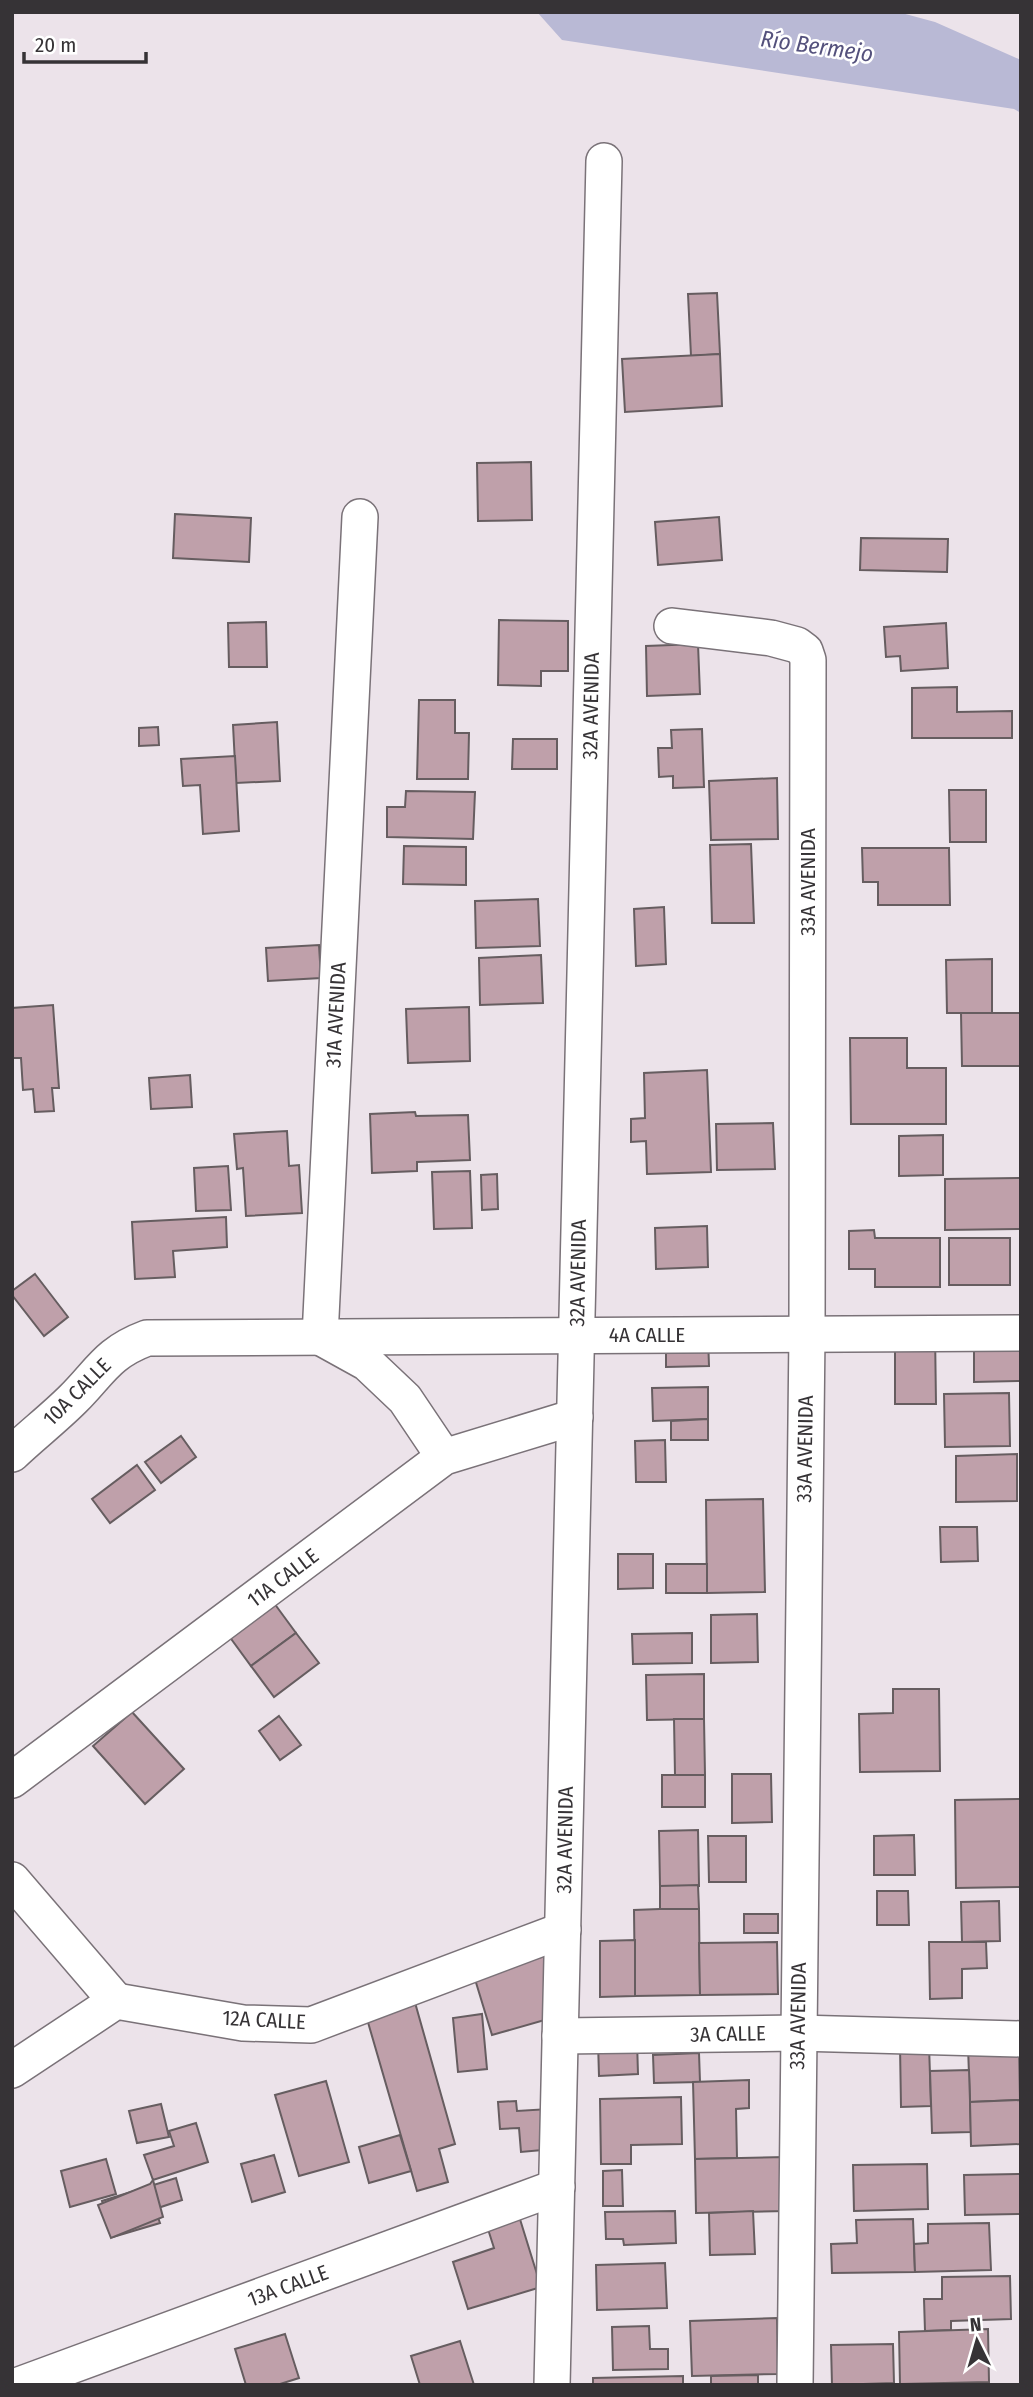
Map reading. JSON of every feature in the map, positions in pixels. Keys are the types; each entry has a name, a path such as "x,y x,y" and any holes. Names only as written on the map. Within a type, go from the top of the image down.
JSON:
{"street":[{"name":"32A AVENIDA","path":"552,2385 604,161"},
{"name":"31A AVENIDA","path":"320,1337 360,517"},
{"name":"33A AVENIDA","path":"672,626 788,642 805,651 808,660 807,1334 795,2385"},
{"name":"4A CALLE","path":"147,1338 1021,1333"},
{"path":"320,1337 367,1363 405,1399 444,1458"},
{"name":"10A CALLE","path":"12,1454 74,1399 108,1360 125,1346 147,1338"},
{"name":"11A CALLE","path":"12,1780 444,1458 575,1417"},
{"path":"12,1880 116,2001 12,2070"},
{"name":"12A CALLE","path":"116,2001 243,2023 311,2025 563,1930"},
{"name":"3A CALLE","path":"560,2036 798,2033 1021,2039"},
{"name":"13A CALLE","path":"19,2385 557,2187"}],"water":[{"name":"Río Bermejo","path":"537,12 898,12 935,22 1021,60 1021,113 1014,109 562,40"}],"building":[{"path":"717,293 720,354 691,356 688,294"},
{"path":"720,354 722,406 625,412 622,359"},
{"path":"531,462 532,520 478,521 477,463"},
{"path":"175,514 251,518 249,562 173,558"},
{"path":"719,517 722,560 658,565 655,522"},
{"path":"861,538 948,539 947,572 860,570"},
{"path":"499,620 568,621 568,671 541,671 541,686 498,685"},
{"path":"266,622 267,667 229,667 228,623"},
{"path":"946,623 948,668 901,671 900,656 886,657 884,627"},
{"path":"698,644 700,694 647,696 646,646"},
{"path":"957,687 957,712 1012,711 1012,738 912,738 912,688"},
{"path":"419,700 455,700 455,733 469,733 468,779 417,779"},
{"path":"277,722 280,781 236,783 233,725"},
{"path":"158,727 159,745 139,746 139,728"},
{"path":"702,729 704,787 673,788 673,776 659,777 658,748 672,748 671,730"},
{"path":"513,739 557,739 557,769 512,769"},
{"path":"235,756 239,831 203,834 200,785 183,786 181,759"},
{"path":"777,778 778,839 711,840 709,781"},
{"path":"949,790 986,790 986,842 950,842"},
{"path":"406,791 475,792 473,839 387,837 387,807 405,807"},
{"path":"751,844 754,923 712,923 710,845"},
{"path":"404,846 466,847 466,885 403,884"},
{"path":"862,848 949,848 950,905 878,905 878,882 863,882"},
{"path":"538,899 540,946 476,948 475,901"},
{"path":"664,907 666,964 636,966 634,909"},
{"path":"319,945 321,978 268,981 266,948"},
{"path":"541,955 543,1003 480,1005 479,958"},
{"path":"992,959 992,1013 947,1013 946,960"},
{"path":"53,1005 59,1088 52,1088 54,1111 35,1112 33,1089 23,1090 21,1058 12,1058 12,1008"},
{"path":"469,1007 470,1061 408,1063 406,1009"},
{"path":"961,1013 1021,1013 1021,1066 962,1066"},
{"path":"850,1038 907,1038 907,1068 946,1068 946,1124 851,1124"},
{"path":"707,1070 711,1172 647,1174 646,1141 631,1142 631,1119 645,1118 644,1073"},
{"path":"190,1075 192,1107 151,1109 149,1078"},
{"path":"415,1112 416,1116 468,1115 470,1160 417,1162 417,1171 372,1173 370,1114"},
{"path":"773,1123 775,1169 717,1170 716,1124"},
{"path":"287,1131 289,1166 299,1165 302,1213 246,1216 243,1168 237,1169 234,1134"},
{"path":"943,1135 943,1175 899,1176 899,1136"},
{"path":"228,1166 231,1210 196,1211 194,1168"},
{"path":"470,1171 472,1228 434,1229 432,1172"},
{"path":"497,1174 498,1209 482,1210 481,1175"},
{"path":"1021,1178 1021,1229 945,1230 945,1179"},
{"path":"226,1217 227,1247 173,1251 175,1277 135,1279 132,1222"},
{"path":"707,1226 708,1267 656,1269 655,1228"},
{"path":"874,1230 875,1238 940,1238 940,1287 875,1287 875,1269 849,1269 849,1231"},
{"path":"949,1238 1010,1238 1010,1285 949,1285"},
{"path":"35,1274 68,1317 44,1336 12,1295 12,1291"},
{"path":"895,1331 935,1331 936,1404 895,1404"},
{"path":"666,1337 708,1337 709,1366 666,1367"},
{"path":"1021,1347 1021,1381 974,1382 974,1348"},
{"path":"708,1387 708,1419 653,1421 652,1388"},
{"path":"1009,1393 1010,1446 945,1447 944,1394"},
{"path":"708,1419 708,1440 671,1440 671,1421"},
{"path":"181,1436 196,1457 161,1483 145,1462"},
{"path":"665,1440 666,1482 636,1482 635,1441"},
{"path":"1017,1454 1017,1501 956,1502 956,1456"},
{"path":"137,1465 155,1490 110,1523 92,1499"},
{"path":"763,1499 765,1592 707,1593 706,1500"},
{"path":"940,1527 977,1527 978,1561 941,1562"},
{"path":"618,1554 653,1554 653,1588 618,1589"},
{"path":"666,1564 707,1564 707,1593 666,1593"},
{"path":"274,1603 296,1633 251,1666 229,1636"},
{"path":"757,1614 758,1662 711,1663 711,1615"},
{"path":"296,1633 319,1663 274,1697 251,1666"},
{"path":"692,1633 692,1663 633,1664 632,1634"},
{"path":"704,1674 704,1719 647,1720 646,1675"},
{"path":"893,1689 939,1689 940,1771 860,1772 859,1714 893,1713"},
{"path":"132,1712 184,1769 145,1804 93,1746"},
{"path":"279,1716 301,1745 280,1760 259,1731"},
{"path":"674,1719 704,1719 705,1775 675,1775"},
{"path":"732,1774 771,1774 772,1822 732,1823"},
{"path":"662,1775 705,1775 705,1807 662,1807"},
{"path":"1021,1799 1021,1887 956,1888 955,1800"},
{"path":"698,1830 699,1886 660,1886 659,1831"},
{"path":"914,1835 915,1875 874,1875 874,1836"},
{"path":"708,1836 746,1836 746,1882 709,1882"},
{"path":"698,1885 699,1909 660,1909 660,1886"},
{"path":"877,1891 908,1891 909,1925 877,1925"},
{"path":"999,1901 1000,1941 962,1942 961,1902"},
{"path":"699,1909 700,1995 635,1996 634,1910"},
{"path":"744,1914 778,1914 778,1933 744,1933"},
{"path":"635,1940 635,1996 600,1997 600,1941"},
{"path":"777,1942 778,1994 700,1995 699,1943"},
{"path":"929,1942 986,1942 987,1968 962,1969 962,1998 930,1999"},
{"path":"545,1956 562,2015 492,2035 474,1976"},
{"path":"414,1999 455,2144 439,2149 448,2182 417,2191 365,2012"},
{"path":"482,2014 487,2069 458,2072 453,2018"},
{"path":"637,2041 638,2074 599,2076 598,2042"},
{"path":"929,2045 931,2106 901,2107 900,2046"},
{"path":"1019,2046 1020,2100 970,2102 968,2047"},
{"path":"699,2053 700,2082 654,2083 653,2055"},
{"path":"969,2070 971,2132 932,2133 930,2071"},
{"path":"749,2080 749,2108 736,2109 737,2158 695,2159 693,2082"},
{"path":"326,2081 349,2162 299,2176 275,2095"},
{"path":"681,2097 682,2144 631,2145 631,2164 601,2164 600,2099"},
{"path":"1020,2100 1021,2144 971,2146 970,2102"},
{"path":"516,2101 517,2111 549,2109 553,2149 521,2152 519,2128 500,2129 498,2102"},
{"path":"161,2104 169,2137 137,2143 129,2111"},
{"path":"196,2123 208,2162 153,2180 144,2155 174,2146 169,2131"},
{"path":"400,2135 411,2171 369,2183 359,2147"},
{"path":"274,2155 285,2192 252,2202 241,2164"},
{"path":"785,2157 786,2211 696,2213 695,2159"},
{"path":"106,2159 116,2194 70,2207 61,2171"},
{"path":"927,2164 928,2209 854,2211 853,2165"},
{"path":"622,2170 623,2206 603,2206 603,2171"},
{"path":"1021,2174 1021,2214 965,2215 964,2175"},
{"path":"176,2178 182,2200 155,2209 160,2223 113,2237 102,2201"},
{"path":"153,2180 163,2217 111,2238 98,2205 150,2184"},
{"path":"675,2211 676,2243 624,2245 623,2239 606,2239 605,2212"},
{"path":"753,2211 755,2254 710,2255 709,2213"},
{"path":"519,2216 541,2287 468,2309 453,2262 494,2248 487,2226"},
{"path":"913,2219 915,2272 832,2273 831,2244 857,2243 856,2220"},
{"path":"989,2223 991,2270 915,2272 914,2244 928,2243 928,2224"},
{"path":"665,2263 667,2308 597,2310 596,2265"},
{"path":"1010,2276 1011,2319 951,2321 951,2330 925,2331 924,2299 942,2299 942,2277"},
{"path":"777,2318 778,2374 692,2376 690,2321"},
{"path":"649,2326 650,2349 668,2349 668,2369 613,2370 612,2327"},
{"path":"988,2329 989,2382 900,2384 899,2332"},
{"path":"285,2334 299,2378 277,2385 246,2385 235,2349"},
{"path":"460,2341 474,2385 420,2385 411,2356"},
{"path":"893,2344 894,2383 832,2385 831,2345"},
{"path":"758,2375 758,2385 711,2385 711,2376"},
{"path":"683,2376 683,2385 593,2385 593,2378"}]}
